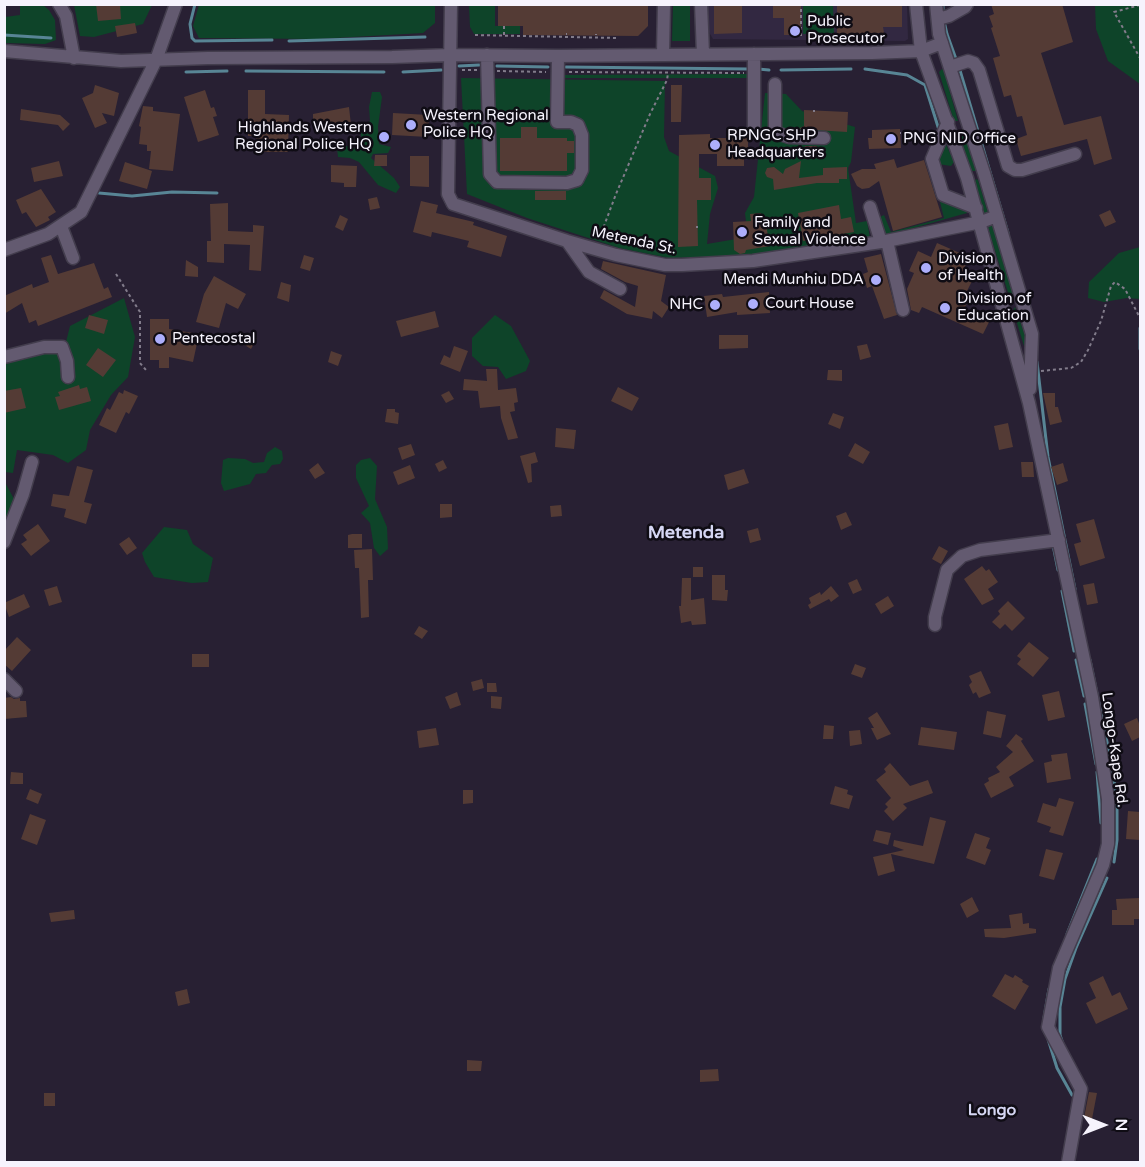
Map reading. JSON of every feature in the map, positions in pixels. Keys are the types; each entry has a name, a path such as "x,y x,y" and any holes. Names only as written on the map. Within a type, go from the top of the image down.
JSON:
{"street":[{"path":"59,4 66,16 74,57"},
{"path":"4,250 48,234 81,212 156,60 176,4"},
{"name":"Metenda St.","path":"452,4 448,194 453,204 567,241 665,265 682,266 753,261 884,242 981,222 997,216"},
{"path":"663,54 664,4"},
{"path":"702,4 703,54"},
{"path":"916,4 921,51 968,178 1029,403"},
{"path":"936,4 939,34 984,173 1032,334 1029,403"},
{"path":"938,19 949,16 967,4"},
{"path":"4,51 121,61 451,55 558,56 921,51 942,43"},
{"path":"754,54 754,127"},
{"path":"487,55 490,174 497,182 512,183 567,183 577,180 582,170 582,135 578,125 571,122 557,122 558,56"},
{"path":"950,67 968,61 974,63 979,70 1008,166 1015,170 1022,170 1075,154"},
{"path":"775,84 777,133 824,138"},
{"path":"949,126 968,123"},
{"path":"949,126 932,159 943,195 976,208"},
{"path":"968,178 984,173"},
{"path":"870,207 884,242 903,310"},
{"path":"61,226 73,258"},
{"path":"567,241 589,272 620,289"},
{"path":"4,357 44,347 62,347 67,361 68,377"},
{"name":"Longo-Kape Rd.","path":"1029,403 1092,697 1108,799 1108,844 1103,865 1059,968 1048,1027 1081,1089 1068,1162"},
{"path":"4,542 23,494 32,462"},
{"path":"935,625 947,570 962,556 980,550 1059,540"},
{"path":"4,679 16,691"}],"path":[{"path":"798,25 800,35 801,4"},
{"path":"1140,5 1114,12 1140,58"},
{"path":"504,26 504,36"},
{"path":"474,35 618,38"},
{"path":"462,70 752,73"},
{"path":"601,250 604,226 668,73"},
{"path":"116,274 140,312 140,363 146,370"},
{"path":"1030,372 1071,368 1081,362 1093,340 1106,308 1111,286 1115,282 1125,289 1140,318"}],"shaded area":[{"path":"707,5 907,5 908,39 905,41 713,39 706,27"}],"green space":[{"path":"20,5 43,5 49,10 55,20 56,40 45,44 5,43 5,17 20,15"},
{"path":"74,5 152,5 143,24 94,37 80,36"},
{"path":"199,5 435,5 435,23 423,33 317,39 199,38 193,26"},
{"path":"469,5 495,5 495,26 515,26 516,5 520,5 520,34 474,34 470,27"},
{"path":"673,5 690,5 690,41 672,41"},
{"path":"803,5 833,5 834,33 803,34"},
{"path":"1095,5 1140,5 1140,84 1108,61 1096,29"},
{"path":"942,69 958,121 954,121 939,72"},
{"path":"751,74 751,78 563,78 563,75"},
{"path":"461,78 665,81 664,137 669,151 715,176 718,188 710,214 707,244 748,237 745,213 754,197 765,93 786,94 802,111 855,127 851,162 848,168 856,223 867,221 870,238 784,255 669,258 619,248 527,218 467,194"},
{"path":"372,92 380,92 382,97 378,127 379,144 391,147 388,153 373,154 371,158 394,178 400,187 396,193 378,185 359,162 350,158 338,157 337,148 348,146 357,149 362,146 360,127 370,121 369,107"},
{"path":"962,132 976,171 971,171 960,136"},
{"path":"944,140 954,162 951,166 938,164 935,158"},
{"path":"976,179 988,213 984,213 974,183"},
{"path":"940,202 966,209 967,213 885,236 879,224 880,217 884,215 891,232 944,218"},
{"path":"988,224 994,226 1015,297 1012,300 1010,299"},
{"path":"1140,247 1140,299 1127,298 1104,302 1088,298 1089,282 1119,253"},
{"path":"124,298 135,337 128,377 111,395 90,430 86,450 68,463 53,455 17,450 13,473 5,472 4,365 66,342 70,326"},
{"path":"1015,307 1027,346 1024,346 1013,310"},
{"path":"495,315 511,326 530,361 526,371 506,379 498,367 483,366 472,356 472,338"},
{"path":"275,447 282,451 283,459 280,464 272,465 266,473 256,474 250,484 224,491 221,483 223,460 228,458 245,459 253,463 264,462 267,453"},
{"path":"370,458 377,466 375,499 387,527 388,549 380,556 374,548 370,523 361,513 369,506 356,478 356,465 361,460"},
{"path":"6,484 15,501 5,526 4,485"},
{"path":"164,527 187,530 193,544 213,558 208,582 192,583 154,577 142,553"}],"building":[{"path":"96,4 120,4 121,19 98,21"},
{"path":"498,4 648,4 648,26 638,36 523,35 523,26 498,26"},
{"path":"773,4 801,4 801,35 784,35 784,18 773,18"},
{"path":"837,4 902,4 902,27 883,27 884,33 869,33 869,39 837,39"},
{"path":"991,4 1062,4 1073,42 1041,53 1064,125 1101,116 1112,159 1094,165 1087,139 1021,156 1016,139 1027,135 1022,116 1017,117 1011,95 1004,97 993,58 1000,56 991,28 993,27 989,16 994,14"},
{"path":"714,5 742,5 742,33 714,34"},
{"path":"135,23 137,33 117,37 115,26"},
{"path":"95,85 119,93 114,116 102,113 107,123 95,128 82,98 93,93"},
{"path":"671,85 682,85 681,122 671,122"},
{"path":"205,90 211,108 214,107 217,116 213,117 219,135 198,142 184,97"},
{"path":"248,90 265,90 265,114 289,115 288,152 256,152 256,136 248,136"},
{"path":"143,106 153,107 153,111 180,114 173,171 149,169 151,151 147,151 147,145 139,144 141,127 139,126"},
{"path":"349,107 351,125 328,128 328,124 313,125 313,114"},
{"path":"21,109 60,115 70,124 63,131 58,125 20,120"},
{"path":"804,110 848,112 847,132 798,129 804,126"},
{"name":"Western Regional Police HQ","path":"393,113 429,115 428,137 392,135"},
{"path":"521,127 537,127 537,138 567,138 567,141 574,141 574,153 567,153 567,171 500,171 500,138 521,138"},
{"path":"900,129 901,148 869,149 868,138 872,138 872,130"},
{"path":"710,134 710,138 748,138 748,154 744,154 744,166 717,166 717,154 699,154 699,178 711,178 711,200 697,200 698,246 678,247 679,135"},
{"path":"805,146 817,146 817,152 804,151"},
{"path":"375,155 387,155 387,166 374,166"},
{"path":"410,156 429,156 429,187 410,186"},
{"path":"894,159 897,168 924,160 942,217 893,231 879,181 869,188 862,189 857,186 851,174 862,169 876,169 874,164"},
{"path":"59,161 63,176 34,182 31,168"},
{"path":"801,161 799,178 823,175 823,168 847,167 847,179 839,179 839,183 817,183 774,190 773,179 767,177 765,173 767,168 774,167 783,174 785,169"},
{"path":"125,162 152,171 147,189 119,181"},
{"path":"331,165 357,166 356,187 344,187 344,183 331,182"},
{"path":"41,189 56,212 48,217 50,220 36,227 26,212 22,214 16,200"},
{"path":"535,191 566,191 566,200 535,200"},
{"path":"377,197 380,208 370,210 368,199"},
{"path":"421,201 438,205 436,213 474,222 473,225 507,236 501,257 467,247 469,241 432,232 431,237 413,232"},
{"path":"228,203 228,231 253,232 253,225 264,226 261,271 249,270 250,245 224,244 224,263 207,262 207,241 211,241 210,204"},
{"path":"839,205 841,219 851,217 854,232 803,241 798,213"},
{"path":"1110,210 1116,222 1105,227 1099,215"},
{"path":"761,213 770,246 746,250 745,253 740,254 734,250 733,222 751,221 750,214"},
{"path":"340,215 348,219 343,231 335,227"},
{"path":"937,243 969,257 961,276 972,281 963,299 968,301 964,309 990,320 983,334 922,307 919,313 911,310 907,289 914,273 909,271 918,251 931,257"},
{"name":"Mendi Munhiu DDA","path":"881,254 897,315 884,319 872,286 867,288 863,274 868,272 864,258"},
{"path":"51,255 58,274 94,263 104,289 108,287 112,297 38,326 36,320 29,323 22,303 4,314 4,296 32,284 33,288 49,282 41,258"},
{"path":"304,255 314,258 310,271 300,268"},
{"path":"186,260 198,267 198,277 185,276"},
{"path":"603,261 666,275 661,301 669,307 662,318 653,311 652,319 627,314 600,298 604,290 635,307 638,286 601,269"},
{"path":"214,276 246,294 238,309 226,303 219,328 196,322 204,294"},
{"path":"281,282 291,285 289,302 277,298"},
{"path":"769,292 770,313 737,315 737,312 707,317 704,296 722,294 723,297"},
{"path":"435,311 439,327 401,337 396,321"},
{"path":"89,315 108,320 104,334 85,328"},
{"path":"150,319 169,319 169,329 199,334 193,362 169,357 169,368 159,368 159,360 150,360"},
{"path":"249,334 257,338 251,349 243,344"},
{"path":"719,335 748,335 748,348 719,349"},
{"path":"867,344 871,357 860,360 857,346"},
{"path":"454,346 468,351 460,372 440,364 444,355 450,358"},
{"path":"98,348 116,360 103,377 86,365"},
{"path":"331,351 342,355 338,366 328,362"},
{"path":"486,369 497,369 498,390 516,388 518,402 514,403 515,411 510,412 518,438 508,440 500,406 480,408 478,391 463,390 464,379 487,381"},
{"path":"828,370 842,370 842,381 827,380"},
{"path":"79,385 80,389 87,387 91,401 59,410 55,397 60,396 58,392"},
{"path":"618,387 639,398 632,411 611,401"},
{"path":"21,388 26,408 4,413 4,391"},
{"path":"124,390 138,396 129,414 126,412 116,433 99,425 107,408 110,410 119,392 123,394"},
{"path":"449,391 454,399 446,403 441,395"},
{"path":"1043,393 1055,393 1055,407 1058,407 1062,422 1050,425"},
{"path":"387,409 395,409 395,412 399,413 398,424 385,422"},
{"path":"833,413 844,417 840,429 828,424"},
{"path":"1008,423 1013,447 999,450 994,426"},
{"path":"556,428 576,430 574,449 555,447"},
{"path":"855,443 870,452 863,464 848,456"},
{"path":"411,444 415,455 402,460 398,448"},
{"path":"535,452 538,462 531,464 532,482 528,483 520,456"},
{"path":"443,460 447,468 439,472 435,464"},
{"path":"1021,462 1033,462 1034,477 1022,477"},
{"path":"318,463 325,473 315,479 309,470"},
{"path":"1063,463 1068,481 1057,485 1051,467"},
{"path":"410,465 415,478 398,485 393,472"},
{"path":"77,466 93,470 84,502 92,504 86,524 64,517 66,509 51,506 53,494 69,496"},
{"path":"744,469 749,483 728,490 724,475"},
{"path":"440,504 452,504 452,517 440,518"},
{"path":"561,505 562,516 551,517 550,506"},
{"path":"846,512 852,525 841,530 836,516"},
{"path":"1094,519 1105,558 1080,566 1074,544 1081,542 1076,524"},
{"path":"38,524 50,541 31,556 21,544 27,540 23,535"},
{"path":"758,528 761,540 750,543 747,531"},
{"path":"362,534 362,548 348,548 348,535"},
{"path":"129,537 137,548 127,555 119,544"},
{"path":"939,546 948,551 941,564 932,559"},
{"path":"372,549 373,580 368,580 369,617 361,618 359,568 355,568 354,550"},
{"path":"982,566 986,571 989,569 998,582 988,589 994,599 982,605 964,579"},
{"path":"693,567 703,567 703,577 693,577"},
{"path":"712,575 725,575 725,590 728,590 727,601 712,600"},
{"path":"682,578 691,578 691,600 704,598 706,624 692,625 691,621 681,623 679,606 681,606"},
{"path":"857,579 862,590 853,594 848,583"},
{"path":"1094,583 1098,603 1087,605 1083,585"},
{"path":"57,586 62,602 49,606 44,590"},
{"path":"831,586 839,596 831,602 829,599 810,609 809,598 820,592 821,595"},
{"path":"24,594 30,607 9,617 4,603"},
{"path":"888,596 894,606 881,614 875,604"},
{"path":"1008,601 1025,618 1012,631 1005,624 1000,629 992,622 1000,614 998,611"},
{"path":"419,626 428,631 422,639 414,634"},
{"path":"17,637 31,650 12,671 4,664 4,651"},
{"path":"1029,642 1049,658 1033,677 1017,664 1021,659 1017,656"},
{"path":"192,654 209,654 209,667 192,667"},
{"path":"855,664 866,668 862,678 851,674"},
{"path":"981,671 991,693 979,698 976,692 973,694 969,685 972,682 969,676"},
{"path":"482,679 484,688 473,691 471,682"},
{"path":"487,683 496,683 497,692 487,692"},
{"path":"1059,691 1065,717 1048,721 1042,695"},
{"path":"457,692 461,705 450,709 445,697"},
{"path":"491,696 502,697 501,709 491,708"},
{"path":"11,697 26,701 27,717 4,719 4,698"},
{"path":"987,711 1006,715 1001,738 983,734"},
{"path":"877,712 891,734 877,740 868,718"},
{"path":"1137,718 1140,737 1132,741 1124,724"},
{"path":"824,725 834,726 833,739 823,739"},
{"path":"921,727 957,732 954,750 918,745"},
{"path":"436,728 439,745 419,748 417,731"},
{"path":"860,730 862,744 850,746 849,731"},
{"path":"1016,734 1023,739 1021,741 1034,761 1009,777 1014,786 991,798 984,784 989,781 988,778 1000,772 996,767 1013,752 1006,746"},
{"path":"1067,753 1071,779 1047,783 1044,763 1052,761 1051,755"},
{"path":"890,763 910,786 928,780 933,793 903,804 907,808 893,821 884,811 888,807 885,804 891,798 876,780 886,772 884,769"},
{"path":"11,772 23,773 23,784 10,784"},
{"path":"835,786 848,790 847,794 853,796 849,809 830,804"},
{"path":"30,789 42,794 38,804 26,799"},
{"path":"463,790 473,790 473,803 463,804"},
{"path":"1059,798 1074,802 1063,836 1049,832 1051,827 1037,822 1043,803 1056,807"},
{"path":"1128,811 1140,812 1140,840 1126,839"},
{"path":"30,814 46,820 37,845 21,839"},
{"path":"930,817 946,821 934,864 891,854 895,871 878,876 873,857 904,850 893,846 894,840 923,846"},
{"path":"876,830 891,833 888,845 873,841"},
{"path":"975,833 990,838 986,848 991,850 985,865 966,858"},
{"path":"1046,849 1063,853 1054,880 1039,876"},
{"path":"972,897 979,911 967,918 960,904"},
{"path":"1140,898 1140,919 1134,919 1134,925 1112,925 1112,910 1117,910 1116,899"},
{"path":"74,910 75,919 51,922 49,913"},
{"path":"1022,913 1023,924 1029,923 1029,928 1036,929 1036,933 1004,938 985,937 984,929 1011,928 1009,915"},
{"path":"1005,974 1013,978 1015,975 1029,986 1015,1010 992,996"},
{"path":"1103,976 1112,996 1120,992 1128,1009 1096,1024 1086,1003 1096,998 1089,983"},
{"path":"187,989 190,1003 178,1006 175,992"},
{"path":"467,1060 482,1061 481,1071 467,1071"},
{"path":"718,1069 719,1081 700,1082 700,1070"},
{"path":"1089,1092 1097,1093 1092,1119 1084,1118"},
{"path":"44,1093 55,1093 55,1106 44,1106"}],"waterway":[{"path":"195,4 190,24 192,38 195,41 272,40"},
{"path":"943,4 943,10"},
{"path":"944,21 956,59"},
{"path":"4,35 51,38"},
{"path":"289,41 425,37"},
{"path":"459,66 479,65"},
{"path":"497,66 548,67"},
{"path":"566,67 749,69"},
{"path":"959,67 1008,233"},
{"path":"758,69 769,70"},
{"path":"781,70 851,69"},
{"path":"865,69 907,75 925,85 939,130"},
{"path":"403,72 441,70"},
{"path":"186,72 227,71"},
{"path":"246,71 384,72"},
{"path":"99,193 132,196 172,192 217,193"},
{"path":"1140,328 1140,349"},
{"path":"1037,362 1048,457 1075,589"},
{"path":"1053,545 1058,570"},
{"path":"1062,591 1074,651"},
{"path":"1076,660 1084,696"},
{"path":"1090,660 1113,771 1117,806 1117,840 1114,862"},
{"path":"1085,704 1096,764"},
{"path":"1097,772 1101,823"},
{"path":"1067,934 1097,859"},
{"path":"1063,1044 1060,1035 1060,1007 1065,979 1107,878"},
{"path":"1044,1018 1049,989"},
{"path":"1048,1039 1057,1068 1072,1095"}],"place":[{"name":"Public Prosecutor","path":"795,31"},
{"name":"Western Regional Police HQ","path":"411,125"},
{"name":"Highlands Western Regional Police HQ","path":"384,137"},
{"name":"PNG NID Office","path":"891,139"},
{"name":"RPNGC SHP Headquarters","path":"715,145"},
{"name":"Family and Sexual Violence","path":"742,232"},
{"name":"Division of Health","path":"926,268"},
{"name":"Mendi Munhiu DDA","path":"876,280"},
{"name":"Court House","path":"753,304"},
{"name":"NHC","path":"715,305"},
{"name":"Division of Education","path":"945,308"},
{"name":"Pentecostal","path":"160,339"}],"district":[{"name":"Metenda","path":"686,533"},
{"name":"Longo","path":"992,1111"}]}
